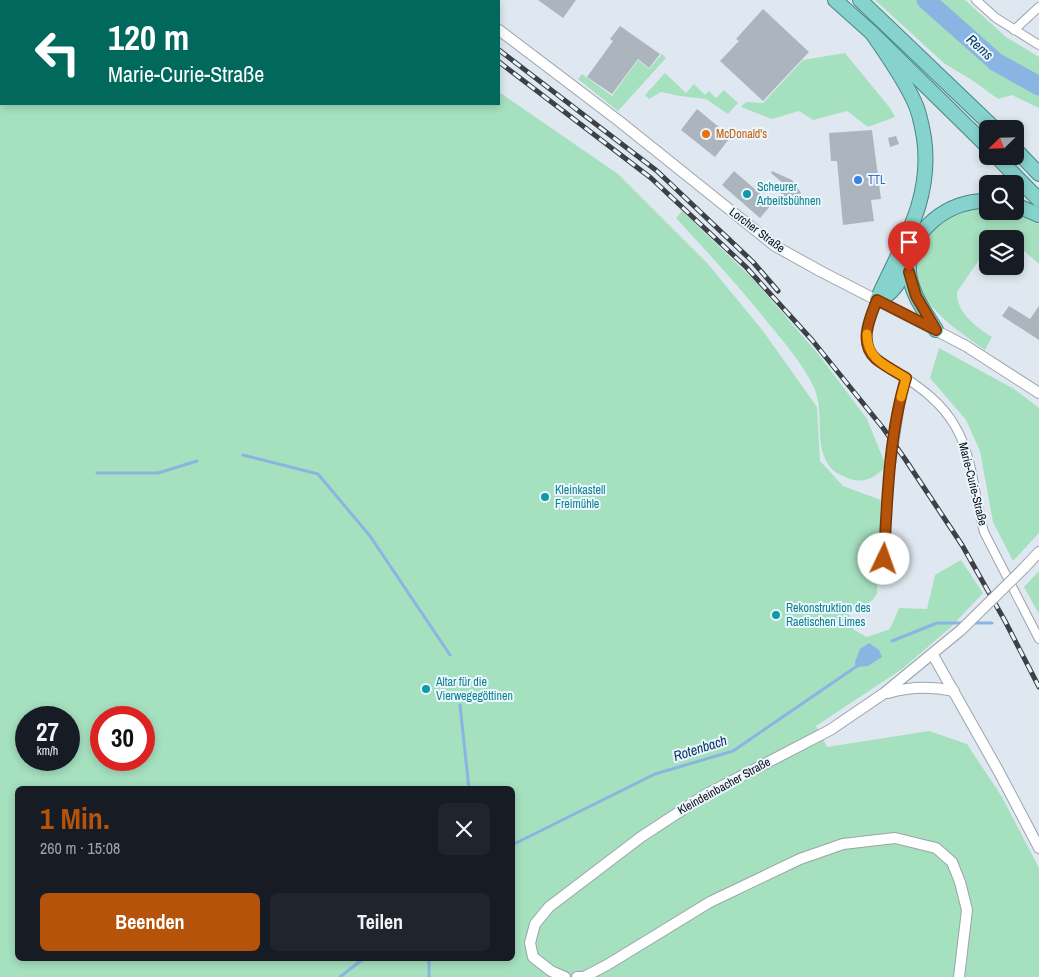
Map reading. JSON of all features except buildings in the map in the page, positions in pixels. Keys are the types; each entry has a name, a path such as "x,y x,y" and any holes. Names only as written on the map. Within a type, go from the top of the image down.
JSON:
{"highway":[{"path":"835,0 872,33 979,138"},
{"path":"860,0 986,120"},
{"path":"872,33 900,75 915,102 922,128 926,158 924,183 918,209 877,300"},
{"path":"1024,158 1039,174"},
{"path":"1005,165 1039,200"},
{"path":"877,300 891,292 921,236 938,216 960,204 979,201"},
{"path":"1024,209 1039,215"},
{"path":"910,259 909,272 916,296 936,330"}],"street":[{"path":"976,0 996,18 1039,45"},
{"path":"1014,30 1039,7"},
{"name":"Lorcher Straße","path":"500,31 619,121 775,246 966,346 1039,393"},
{"name":"Marie-Curie-Straße","path":"877,300 867,328 869,349 875,358 928,394 942,408 960,434 970,464 984,532 1039,639"},
{"path":"884,559 888,484 901,397 906,378"},
{"name":"Kleindeinbacher Straße","path":"565,977 551,971 533,957 530,943 535,924 549,907 641,837 680,810 830,730 883,694 962,630 1039,552"},
{"path":"933,655 1039,848"},
{"path":"883,694 922,686 954,691"},
{"path":"577,977 584,977 607,965 710,902 800,859 843,844 895,838 936,848 952,862 960,882 967,910 959,977"}],"green space":[{"path":"875,0 965,0 1006,37 1039,57 1039,108 1012,95 998,99 972,80 945,64"},
{"path":"845,53 890,108 895,117 868,127 847,111 813,120 799,111 772,119 741,107 746,102 763,103 803,60"},
{"path":"662,54 666,58 618,111 578,79 582,74 612,96 638,60 649,69"},
{"path":"665,73 686,93 694,84 705,95 709,91 716,98 724,90 738,103 728,114 706,99 661,92 649,99 645,95"},
{"path":"500,93 618,174 708,264 763,331 817,407 820,461 843,486 881,500 877,594 868,603 847,608 854,630 867,637 890,629 899,608 927,609 935,575 961,560 983,593 951,627 902,669 816,726 827,747 929,731 967,744 1002,797 1039,868 1039,977 0,977 0,105 500,105"},
{"path":"979,207 979,220 1024,220 1024,216 1039,224 1039,264 1024,251 1024,230 979,230 979,260 957,292 963,312 974,324 992,337 985,350 939,314 927,300 921,288 918,275 921,250 927,239 945,219 962,211"},
{"path":"682,211 753,279 819,355 867,419 886,466 876,475 866,480 849,479 834,471 827,462 821,442 818,400 806,373 788,347 747,297 676,218"},
{"path":"939,348 1014,389 1039,408 1039,533 1013,561 993,522 980,451 966,420 930,378"},
{"path":"1039,571 1039,614 1024,587"}],"water":[{"path":"869,643 879,650 882,657 868,666 856,667 855,662 860,649"}],"waterway":[{"name":"Rems","path":"926,0 996,62 1039,86"},
{"path":"243,455 318,474 370,536 450,655"},
{"path":"97,473 158,473 197,461"},
{"name":"Rotenbach","path":"892,641 937,623 965,623"},
{"name":"Rotenbach","path":"972,623 992,623"},
{"name":"Rotenbach","path":"515,844 655,774 733,751 860,664"},
{"path":"460,705 469,786"},
{"name":"Rotenbach","path":"340,977 360,961"},
{"path":"429,961 429,977"}],"railway":[{"path":"500,51 657,171 753,262 778,291"},
{"path":"500,63 651,178 746,267 812,340 883,428 962,545 1005,621 1039,687"}],"slow traffic":[{"path":"867,334 869,349 875,358 906,378 901,397"}],"place":[{"name":"McDonald's","path":"706,134"},
{"name":"TTL","path":"858,180"},
{"name":"Scheurer Arbeitsbühnen","path":"747,194"},
{"name":"Kleinkastell Freimühle","path":"545,497"},
{"name":"Rekonstruktion des Raetischen Limes","path":"776,615"},
{"name":"Altar für die Vierwegegöttinen","path":"426,689"}],"route":[{"path":"884,559 888,484 901,397 906,378 875,358 869,349 867,328 877,300 936,330 916,296 909,272"}]}
